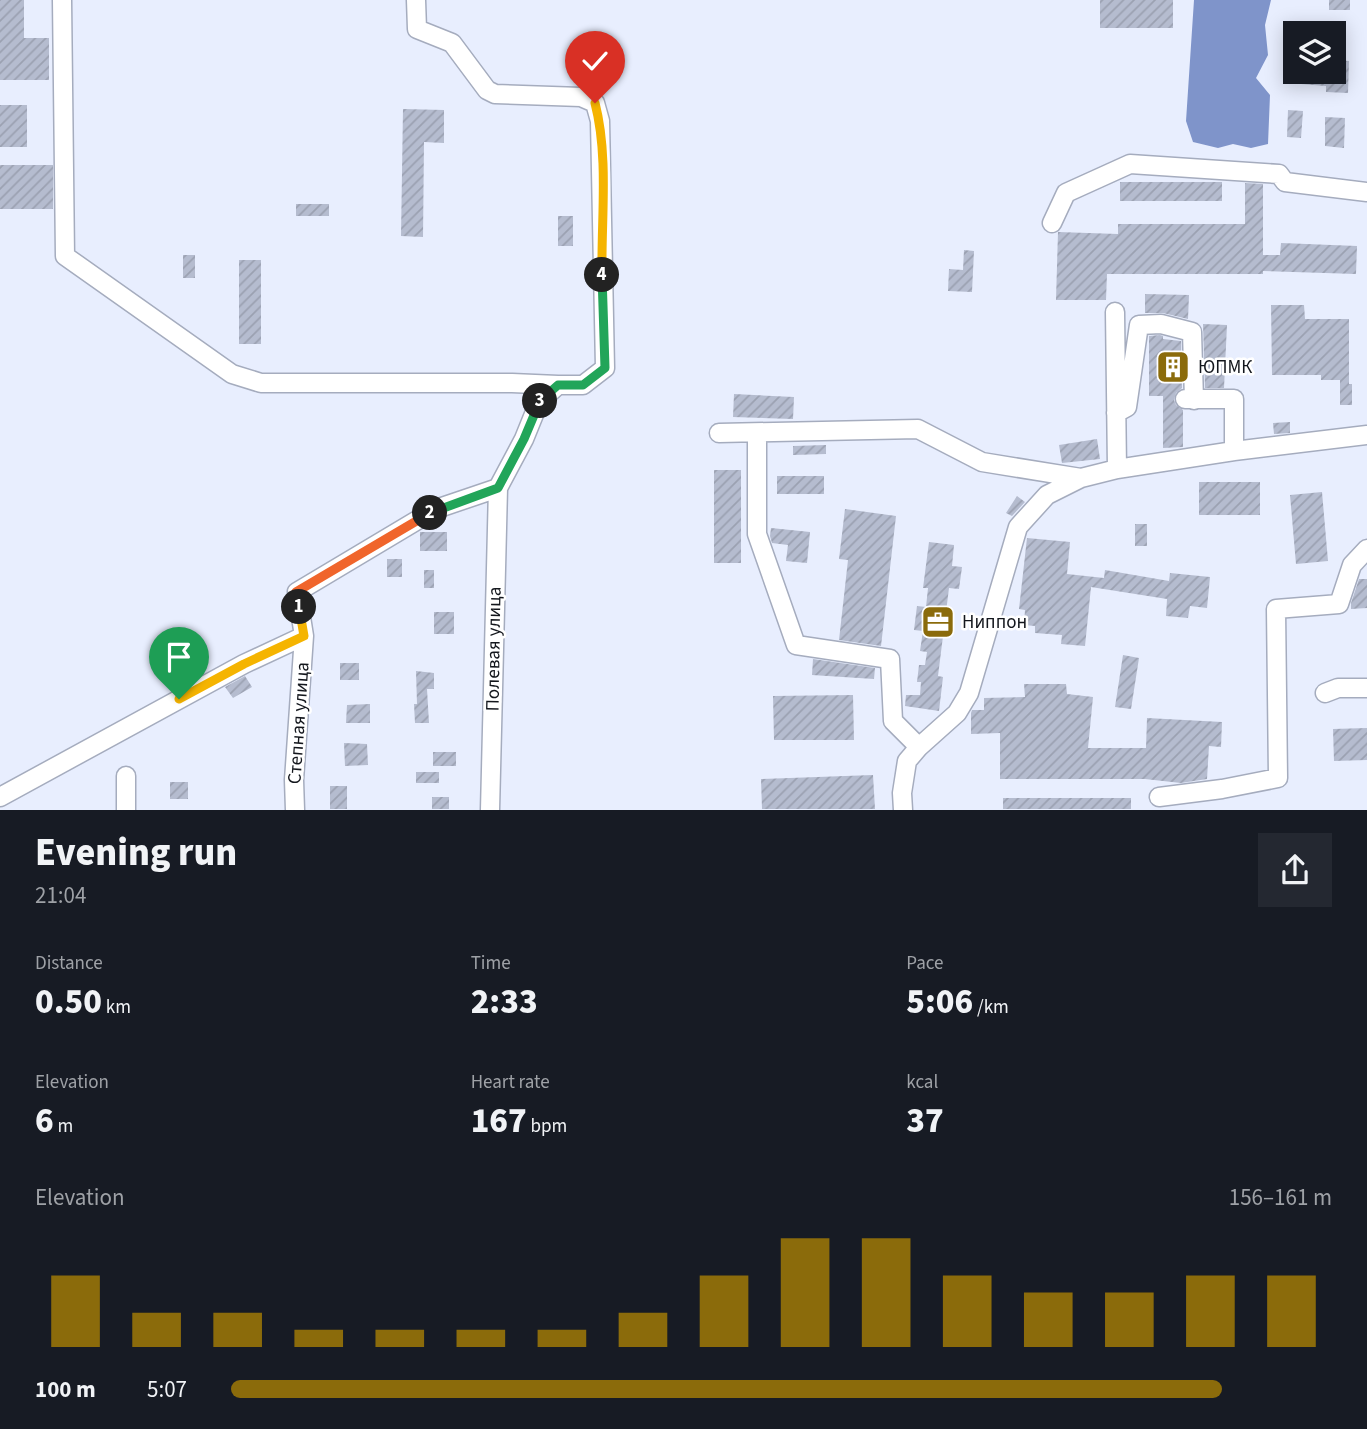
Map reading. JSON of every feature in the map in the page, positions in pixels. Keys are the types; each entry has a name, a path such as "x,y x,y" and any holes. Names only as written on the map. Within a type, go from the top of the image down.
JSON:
{"street":[{"path":"62,0 65,256 232,373 261,383 583,385 605,368 600,121 595,103 581,97 495,94 487,90 452,43 417,29 416,0"},
{"path":"1052,223 1066,193 1130,164 1279,174 1285,182 1367,192"},
{"path":"1115,312 1117,469"},
{"path":"1116,413 1127,407 1139,326 1161,324 1192,332 1190,399 1234,399 1234,451"},
{"path":"498,488 524,439 539,402 558,385"},
{"path":"719,433 918,429 982,462 1081,478"},
{"path":"757,433 757,534 796,645 890,659 893,721 919,747"},
{"path":"903,810 902,793 908,761 919,747 957,713 969,693 1018,527 1047,495 1081,478 1117,469 1367,435"},
{"name":"Степная улица","path":"295,810 294,780 304,636 296,592 436,509 498,488"},
{"name":"Полевая улица","path":"490,810 498,488"},
{"path":"1159,797 1278,778 1276,609 1339,604 1352,565 1367,549"},
{"path":"0,797 244,664 304,636"},
{"path":"1325,693 1338,688 1367,688"},
{"path":"126,776 126,810"}],"water":[{"path":"1194,0 1271,0 1265,25 1268,55 1256,78 1270,95 1268,144 1251,148 1233,144 1218,148 1193,142 1186,121"}],"building":[{"path":"0,0 24,0 24,38 49,38 49,80 0,80"},
{"path":"1100,0 1173,0 1173,28 1100,28"},
{"path":"1329,0 1350,0 1350,10 1329,10"},
{"path":"1346,61 1349,61 1348,93 1326,92 1326,86 1301,84 1346,84"},
{"path":"0,105 27,105 27,147 0,147"},
{"path":"403,109 444,110 444,143 424,142 423,237 401,236"},
{"path":"1288,110 1303,111 1301,138 1287,137"},
{"path":"1325,117 1345,118 1344,148 1325,146"},
{"path":"0,165 53,165 53,209 0,209"},
{"path":"1120,182 1222,182 1222,201 1120,201"},
{"path":"1245,183 1263,184 1263,255 1280,255 1281,243 1357,246 1356,274 1263,271 1263,274 1107,274 1106,300 1056,300 1058,232 1118,234 1118,224 1245,224"},
{"path":"296,204 329,204 329,216 296,216"},
{"path":"558,216 573,216 573,246 558,246"},
{"path":"964,250 974,251 972,292 948,291 949,269 963,270"},
{"path":"183,255 195,255 195,278 183,278"},
{"path":"239,260 261,260 261,344 239,344"},
{"path":"1145,294 1189,295 1188,319 1163,313 1145,313"},
{"path":"1271,305 1304,305 1305,319 1349,319 1349,384 1352,384 1352,405 1340,405 1340,380 1321,380 1321,375 1272,375"},
{"path":"1203,324 1227,325 1224,388 1205,388"},
{"name":"ЮПМК","path":"1160,335 1163,339 1181,341 1182,388 1176,393 1174,400 1183,410 1183,447 1163,448 1163,396 1149,396 1149,336"},
{"path":"734,394 794,397 793,419 733,417"},
{"path":"1290,422 1290,433 1274,434 1273,423"},
{"path":"1097,439 1100,459 1062,463 1059,445"},
{"path":"826,445 826,454 793,455 793,446"},
{"path":"714,470 741,470 741,563 714,563"},
{"path":"777,476 824,476 824,494 777,494"},
{"path":"1199,482 1260,482 1260,515 1199,515"},
{"path":"1322,492 1328,561 1296,564 1290,495"},
{"path":"1017,496 1025,502 1012,516 1006,513"},
{"path":"845,509 896,516 881,646 839,640 848,560 839,559"},
{"path":"1135,524 1147,524 1147,546 1135,546"},
{"path":"771,528 810,532 807,563 786,561 788,545 772,543"},
{"path":"420,532 447,532 447,551 420,551"},
{"path":"1027,538 1070,542 1067,574 1104,578 1105,570 1169,581 1170,573 1210,577 1207,608 1190,606 1188,618 1166,616 1167,599 1091,587 1085,646 1061,644 1062,635 1035,633 1035,626 1024,625 1025,610 1019,609"},
{"path":"929,542 954,545 952,566 962,567 959,589 949,588 938,676 943,677 939,711 905,706 906,695 920,695 921,682 917,682 919,665 925,665 927,652 920,651 923,631 914,630 917,606 926,607 928,588 923,588"},
{"path":"387,559 402,559 402,577 387,577"},
{"path":"424,570 434,570 434,588 424,588"},
{"path":"1359,579 1367,579 1367,608 1351,609 1351,603"},
{"path":"434,612 454,612 454,634 434,634"},
{"path":"1123,655 1139,658 1131,709 1115,707"},
{"path":"813,659 875,668 874,679 812,675"},
{"path":"340,663 359,663 359,680 340,680"},
{"path":"416,671 434,673 434,689 427,689 429,723 415,723"},
{"path":"245,676 252,687 233,698 225,687"},
{"path":"1024,684 1066,684 1067,694 1093,697 1088,748 1146,748 1147,718 1222,722 1221,747 1209,746 1207,779 1181,783 1145,779 1000,779 1000,733 971,734 971,713 972,710 984,710 984,698 1025,697"},
{"path":"853,695 854,740 774,740 773,696"},
{"path":"370,704 370,723 346,723 347,705"},
{"path":"1367,728 1367,760 1334,761 1333,729"},
{"path":"344,743 367,744 368,765 345,766"},
{"path":"433,752 456,752 456,766 433,766"},
{"path":"416,772 439,772 439,783 416,783"},
{"path":"873,775 875,809 762,809 761,779"},
{"path":"170,782 188,782 188,799 170,799"},
{"path":"330,786 347,786 347,809 330,809"},
{"path":"432,797 449,797 449,809 432,809"},
{"path":"1003,798 1131,798 1131,809 1003,809"}],"place":[{"name":"ЮПМК","path":"1173,367"},
{"name":"Ниппон","path":"938,622"}],"route":[{"path":"179,699 304,636 296,592 436,509 498,488 524,439 539,402 558,385 583,385 605,368 600,121 595,103"}]}
